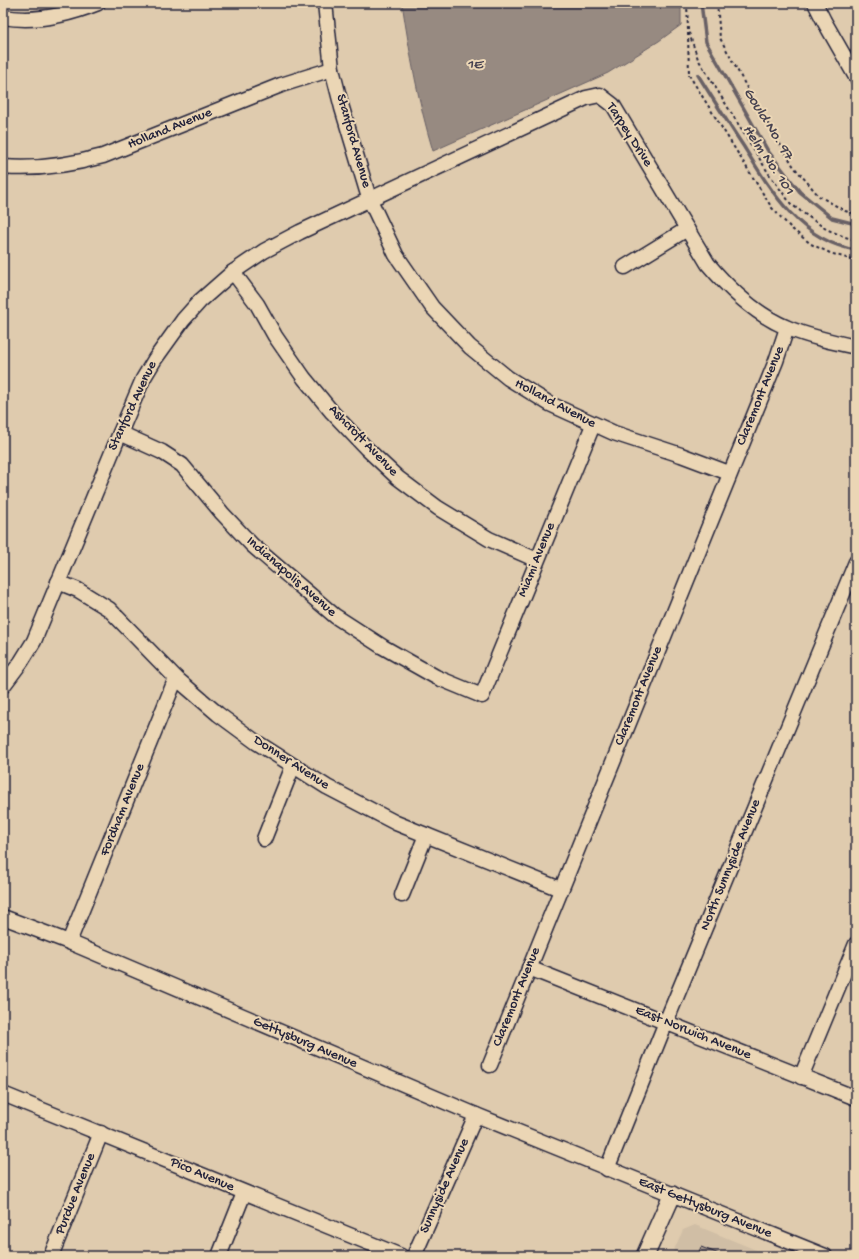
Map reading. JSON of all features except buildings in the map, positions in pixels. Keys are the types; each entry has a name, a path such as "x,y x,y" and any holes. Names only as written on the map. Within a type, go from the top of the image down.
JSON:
{"main road":[{"path":"645,1256 672,1195"}],"street":[{"path":"3,17 16,20 47,18 76,12 98,3"},
{"name":"Stanford Avenue","path":"3,686 21,662 34,641 120,433 144,379 166,342 200,301 233,272 264,251 369,198 332,69 325,3"},
{"path":"816,3 824,21 856,77"},
{"name":"Holland Avenue","path":"3,167 22,169 48,167 76,163 103,156 281,84 332,69"},
{"name":"Tarpey Drive","path":"369,198 586,98 600,95 612,105 708,264 727,286 764,316 788,328 826,341 856,347"},
{"name":"Holland Avenue","path":"369,198 396,255 432,307 470,347 508,378 550,404 593,425 681,454 729,474"},
{"path":"625,267 687,229"},
{"name":"Ashcroft Avenue","path":"233,272 257,304 275,336 304,378 332,412 382,463 398,478 438,508 489,539 537,560"},
{"name":"Claremont Avenue","path":"490,1064 776,361 788,328"},
{"name":"Miami Avenue","path":"482,696 593,425"},
{"name":"Indianapolis Avenue","path":"120,433 162,452 182,465 222,513 252,545 335,616 383,647 436,677 482,696"},
{"name":"North Sunnyside Avenue","path":"607,1169 666,1022 856,562"},
{"name":"Donner Avenue","path":"58,582 78,590 108,609 176,678 218,714 256,742 293,766 359,805 396,823 560,889"},
{"name":"Fordham Avenue","path":"69,942 176,678"},
{"path":"264,839 293,766"},
{"path":"402,895 426,835"},
{"name":"Gettysburg Avenue","path":"3,917 69,942 476,1116 607,1169"},
{"path":"801,1076 856,944"},
{"name":"East Norwich Avenue","path":"529,968 856,1098"},
{"name":"Pico Avenue","path":"3,1094 401,1256"},
{"name":"Sunnyside Avenue","path":"414,1256 476,1116"},
{"name":"Purdue Avenue","path":"51,1256 101,1133"},
{"name":"East Gettysburg Avenue","path":"607,1169 825,1256"},
{"path":"219,1256 244,1193"}],"path":[{"path":"687,3 689,75 772,208 792,229 811,244 830,253 856,261"},
{"path":"716,3 720,38 754,101 794,167 819,196 846,211 856,214"},
{"path":"688,30 698,59 770,174 791,204 826,229 856,240"}],"shaded area":[{"path":"695,1225 771,1256 671,1256 683,1230"}],"water":[{"name":"1E","path":"402,3 681,3 681,25 659,41 608,73 433,151 415,78"}],"waterway":[{"name":"Gould No. 97","path":"701,3 706,42 768,151 800,192 832,218 856,224"},
{"name":"Helm No. 101","path":"698,75 765,180 789,212 803,225 819,236 836,245 856,250"}]}
